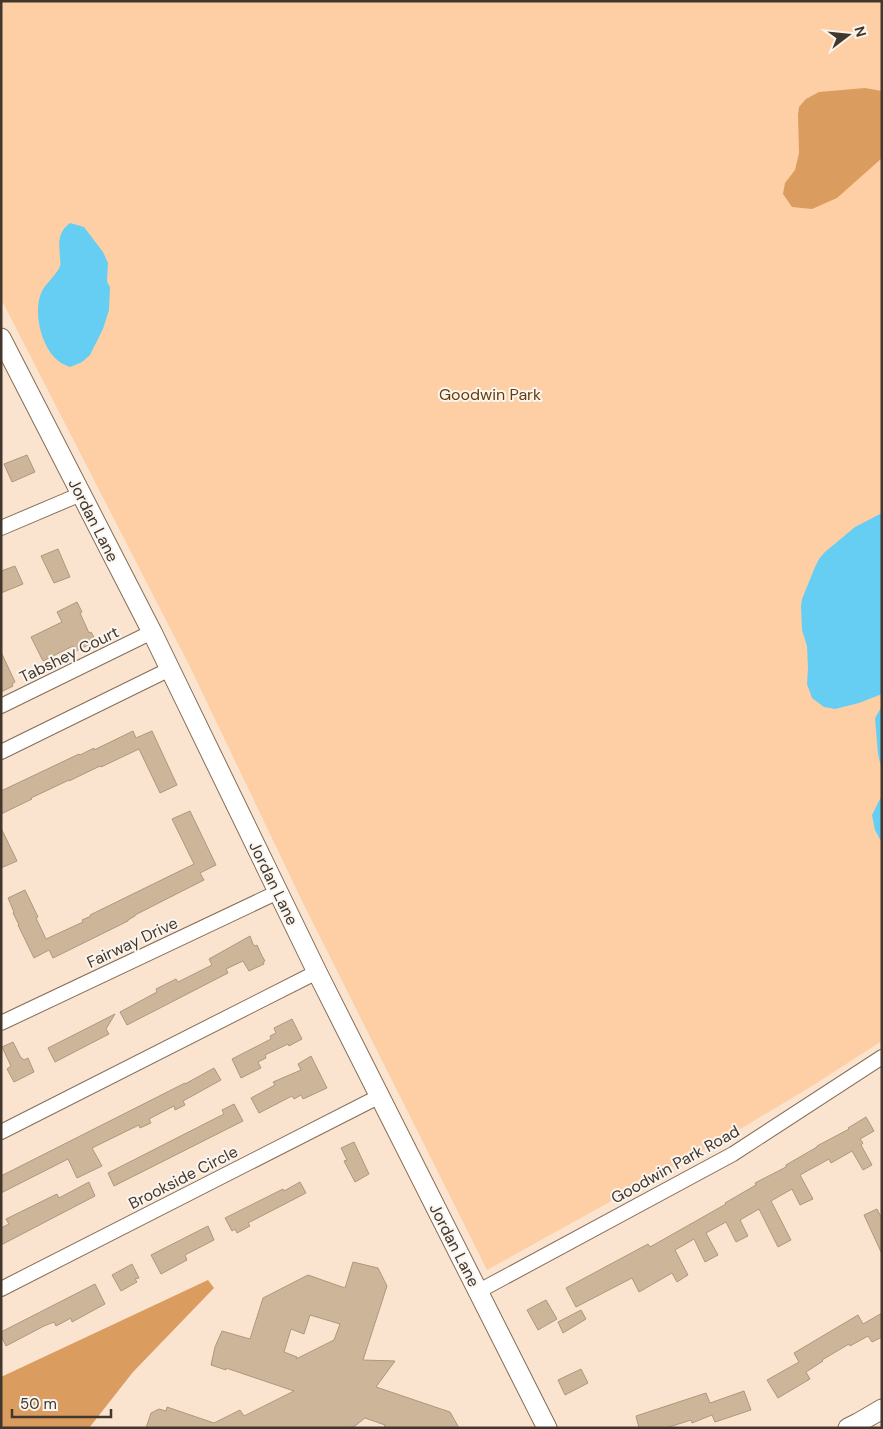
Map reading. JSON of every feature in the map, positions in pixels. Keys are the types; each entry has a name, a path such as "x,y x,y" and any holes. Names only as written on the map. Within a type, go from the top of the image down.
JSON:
{"main road":[{"name":"Jordan Lane","path":"1,338 7,363 81,494 152,632 278,892 547,1428"},
{"path":"848,1428 882,1409"}],"street":[{"path":"1,528 81,494"},
{"name":"Tabshey Court","path":"1,706 152,632"},
{"path":"1,752 170,669"},
{"name":"Fairway Drive","path":"1,1023 278,892"},
{"path":"1,1132 318,972"},
{"name":"Goodwin Park Road","path":"479,1291 733,1154 882,1057"},
{"name":"Brookside Circle","path":"1,1289 380,1096"}],"green space":[{"name":"Goodwin Park","path":"1,1 882,1 882,1041 727,1137 487,1270 303,903 190,667 1,299"}],"shaded area":[{"path":"865,88 882,91 882,158 837,198 812,209 792,207 783,194 785,183 795,170 799,153 799,107 806,99 819,92"},
{"path":"208,1280 214,1288 133,1372 89,1428 1,1428 1,1377"}],"water":[{"path":"70,223 84,227 103,252 108,263 107,282 110,287 109,310 103,329 90,355 82,362 70,367 54,357 49,351 39,325 38,307 42,291 60,266 60,239 63,231"},
{"path":"882,513 882,694 859,703 835,709 824,707 812,698 807,684 807,646 802,630 802,599 815,567 825,552 855,527"},
{"path":"882,706 882,771 878,754 875,718"},
{"path":"882,795 882,843 875,830 872,815"}],"building":[{"path":"27,455 35,472 12,482 4,464"},
{"path":"58,549 70,577 54,583 41,556"},
{"path":"15,566 23,584 1,593 1,571"},
{"path":"77,602 89,633 91,632 96,641 76,651 73,646 43,661 31,637 62,622 57,612"},
{"path":"1,652 15,682 12,684 13,686 1,692"},
{"path":"133,731 136,738 152,731 177,785 160,793 139,749 69,780 1,814 1,791"},
{"path":"190,811 216,865 200,873 204,880 135,915 128,921 53,958 49,950 34,958 18,925 8,898 25,890 46,939 83,922 82,920 90,915 194,864 172,819"},
{"path":"1,828 17,861 1,868"},
{"path":"250,936 253,944 257,945 265,961 263,962 264,964 249,971 243,961 226,969 228,973 127,1025 120,1012 157,992 156,989 176,979 178,982 212,965 209,959"},
{"path":"115,1014 106,1029 109,1034 55,1062 48,1048"},
{"path":"292,1019 302,1039 265,1055 266,1058 258,1062 261,1068 241,1078 232,1059 271,1039 270,1036 276,1033 274,1028"},
{"path":"13,1042 21,1058 24,1060 28,1058 34,1072 14,1082 7,1069 11,1066 2,1047"},
{"path":"311,1056 327,1088 303,1099 301,1095 294,1099 292,1096 259,1113 251,1098 275,1085 273,1082 301,1070 298,1064"},
{"path":"214,1068 221,1080 183,1101 185,1105 175,1110 174,1106 149,1119 151,1123 140,1128 139,1125 92,1148 102,1166 77,1178 68,1159 1,1193 1,1176"},
{"path":"234,1104 243,1121 114,1186 108,1173 224,1114 222,1110"},
{"path":"866,1117 874,1131 860,1139 863,1143 861,1145 872,1165 863,1170 852,1151 831,1163 829,1159 800,1175 813,1199 800,1205 792,1189 771,1201 791,1240 778,1247 759,1209 740,1220 748,1236 736,1242 726,1222 706,1233 718,1255 705,1262 694,1239 675,1250 688,1275 677,1282 672,1273 639,1292 632,1278 576,1307 566,1288 648,1244 650,1247 726,1204 756,1185 755,1183 786,1167 786,1165 849,1129"},
{"path":"354,1142 369,1174 355,1182 344,1161 347,1160 341,1148"},
{"path":"89,1182 95,1196 1,1245 1,1228 9,1224 6,1219 57,1194 59,1198"},
{"path":"300,1182 306,1193 248,1223 250,1226 237,1233 235,1229 232,1231 225,1218"},
{"path":"877,1209 882,1219 882,1254 864,1215"},
{"path":"208,1226 214,1240 185,1255 187,1260 161,1274 151,1255"},
{"path":"353,1262 378,1268 387,1286 363,1360 395,1361 376,1387 450,1412 459,1428 384,1428 385,1425 365,1418 355,1426 348,1428 146,1428 151,1413 159,1409 166,1411 167,1407 214,1423 240,1410 244,1416 294,1391 226,1368 226,1370 211,1365 215,1347 222,1331 250,1339 263,1298 308,1275 345,1288","holes":["310,1315 340,1324 334,1340 296,1359 297,1357 284,1352 291,1329 304,1334"]},
{"path":"132,1264 139,1278 135,1279 137,1282 121,1291 112,1275"},
{"path":"95,1284 105,1304 72,1322 71,1318 56,1326 54,1322 6,1346 1,1332"},
{"path":"546,1300 557,1319 538,1330 527,1310"},
{"path":"581,1310 586,1319 563,1333 558,1322"},
{"path":"882,1313 882,1337 872,1342 868,1336 850,1346 849,1344 806,1372 810,1379 778,1398 767,1380 799,1362 794,1353 858,1315 863,1324"},
{"path":"581,1369 588,1383 565,1395 558,1380"},
{"path":"744,1391 751,1410 715,1422 712,1415 692,1423 691,1420 666,1428 639,1428 636,1416 706,1393 710,1403"}]}
